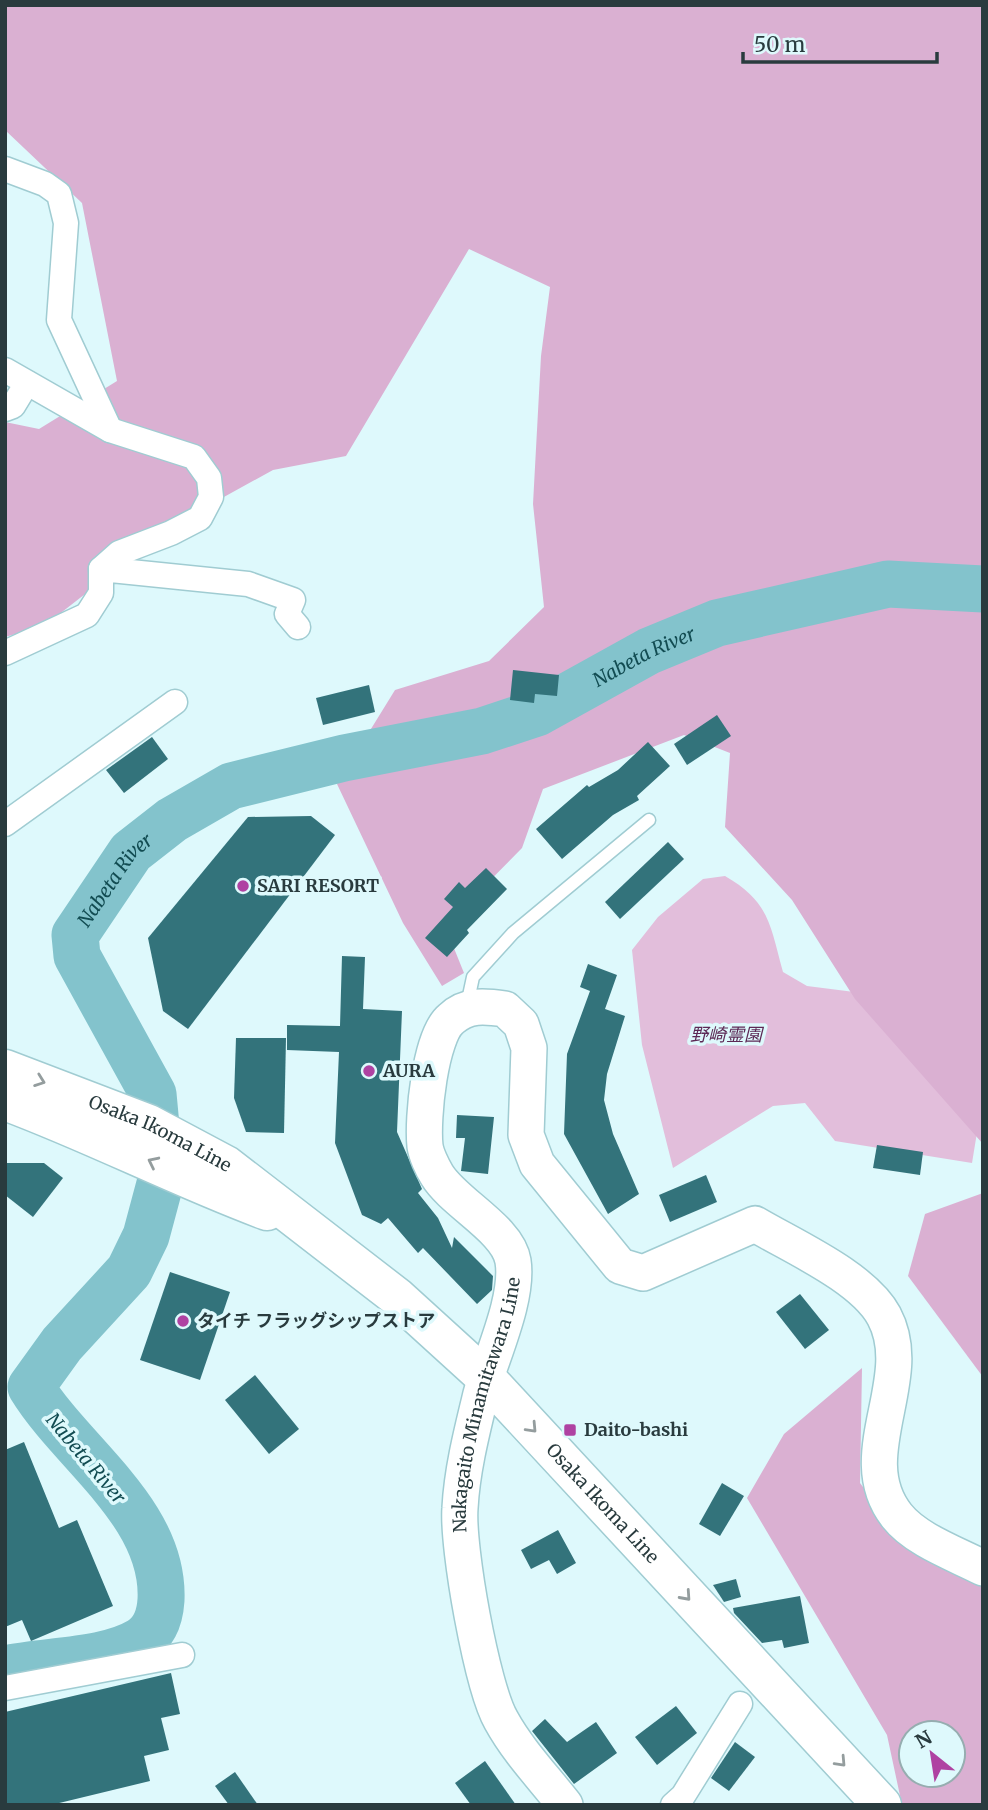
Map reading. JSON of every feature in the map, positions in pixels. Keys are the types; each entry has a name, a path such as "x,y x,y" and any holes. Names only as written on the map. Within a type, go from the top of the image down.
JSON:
{"main road":[{"name":"Nakagaito Minamitawara Line","path":"467,1008 449,1020 438,1039 424,1116 425,1149 438,1176 498,1235 513,1259 513,1286 486,1378 463,1474 460,1512 471,1602 480,1649 500,1718 562,1804"},
{"path":"467,1008 505,1009 521,1024 528,1048 526,1135 537,1164 621,1266 643,1273 755,1224 848,1279 875,1305 883,1314 894,1342 894,1367 878,1462 884,1496 898,1518 921,1535 983,1568"},
{"name":"Osaka Ikoma Line","path":"5,1069 69,1108"},
{"name":"Osaka Ikoma Line","path":"5,1101 69,1108 149,1124 220,1178 302,1224 397,1297 486,1378 882,1805"}],"street":[{"path":"5,169 45,184 59,194 66,223 60,320 110,430"},
{"path":"5,370 110,430 194,457 209,478 211,497 200,518 171,533 119,553 101,569 101,593 87,615 5,653"},
{"path":"5,410 13,406 27,383"},
{"path":"101,569 247,584 293,600 287,614 298,627"},
{"path":"5,824 175,702"},
{"path":"5,1688 182,1655"},
{"path":"673,1805 683,1796 740,1704"}],"lane":[{"path":"467,1008 473,977 513,933 649,820"}],"green space":[{"name":"野崎霊園","path":"725,876 760,905 771,928 783,972 807,986 870,994 982,1102 972,1163 835,1141 805,1103 773,1106 673,1168 642,1045 632,950 658,917 703,879"}],"shaded area":[{"path":"5,5 983,5 983,1144 855,999 792,900 725,827 730,753 684,735 543,789 522,848 445,926 464,973 442,986 403,923 337,784 395,690 489,661 544,607 533,504 541,356 550,287 469,249 346,456 273,470 175,524 44,626 5,637 5,422 39,429 117,381 82,203 5,130"},
{"path":"983,1193 983,1377 908,1276 925,1214"},
{"path":"862,1368 860,1483 896,1531 983,1582 983,1805 902,1805 899,1789 967,1789 967,1719 897,1719 897,1782 887,1735 747,1498 784,1434"}],"building":[{"path":"513,670 559,675 557,696 535,694 534,703 510,700"},
{"path":"369,685 375,712 323,725 316,698"},
{"path":"717,715 731,736 687,765 674,744"},
{"path":"152,737 168,759 124,793 106,770"},
{"path":"648,742 670,766 637,796 639,800 613,815 562,859 536,829 587,785 589,787 618,770"},
{"name":"SARI RESORT","path":"311,816 335,835 188,1029 163,1011 148,938 248,817"},
{"path":"668,842 684,859 620,919 605,902"},
{"path":"486,868 507,889 467,930 469,933 447,957 425,938 453,907 444,899 459,882 465,888"},
{"name":"AURA","path":"342,956 365,957 363,1009 402,1011 397,1132 422,1189 418,1193 438,1218 452,1248 454,1237 493,1276 492,1290 477,1304 423,1248 418,1253 388,1218 381,1224 362,1215 335,1143 339,1052 287,1050 287,1025 340,1026"},
{"path":"588,964 617,975 605,1009 625,1016 607,1074 604,1100 613,1134 639,1194 608,1214 564,1134 567,1054 590,991 580,987"},
{"path":"236,1038 286,1038 284,1133 246,1132 234,1098"},
{"path":"457,1115 494,1117 488,1174 461,1171 465,1138 456,1138"},
{"path":"877,1145 923,1152 920,1175 873,1168"},
{"path":"5,1163 44,1163 63,1178 33,1217 5,1195"},
{"path":"706,1175 717,1202 670,1222 659,1195"},
{"path":"170,1272 230,1292 200,1380 140,1360"},
{"path":"800,1294 829,1330 805,1349 776,1312"},
{"path":"255,1375 299,1429 269,1454 225,1400"},
{"path":"24,1442 59,1528 77,1520 113,1606 31,1641 22,1620 5,1627 5,1450"},
{"path":"722,1483 744,1496 720,1536 699,1524"},
{"path":"558,1530 576,1563 557,1574 549,1560 531,1569 521,1550"},
{"path":"736,1579 741,1597 724,1602 713,1585"},
{"path":"800,1596 809,1643 784,1648 782,1640 762,1643 734,1613 733,1608"},
{"path":"171,1673 180,1714 161,1718 169,1750 144,1756 150,1781 51,1805 5,1805 5,1712"},
{"path":"676,1706 697,1733 657,1765 635,1737"},
{"path":"545,1719 567,1742 596,1722 617,1753 574,1784 532,1731"},
{"path":"735,1742 755,1757 729,1791 711,1778"},
{"path":"485,1761 516,1805 471,1805 455,1783"},
{"path":"235,1772 258,1805 229,1805 215,1786"}],"waterway":[{"name":"Nabeta River","path":"5,1669 93,1657 126,1648 149,1633 158,1618 161,1600 158,1569 148,1539 132,1512 31,1387 62,1344 129,1271 146,1236 161,1180 153,1094 77,956 75,935 131,852 172,820 231,786 344,758 482,731 537,713 649,651 717,623 888,584 983,589"}],"place":[{"name":"SARI RESORT","path":"243,886"},
{"name":"AURA","path":"369,1071"},
{"name":"タイチ フラッグシップストア","path":"183,1321"},
{"name":"Daito-bashi","path":"570,1430"}]}
